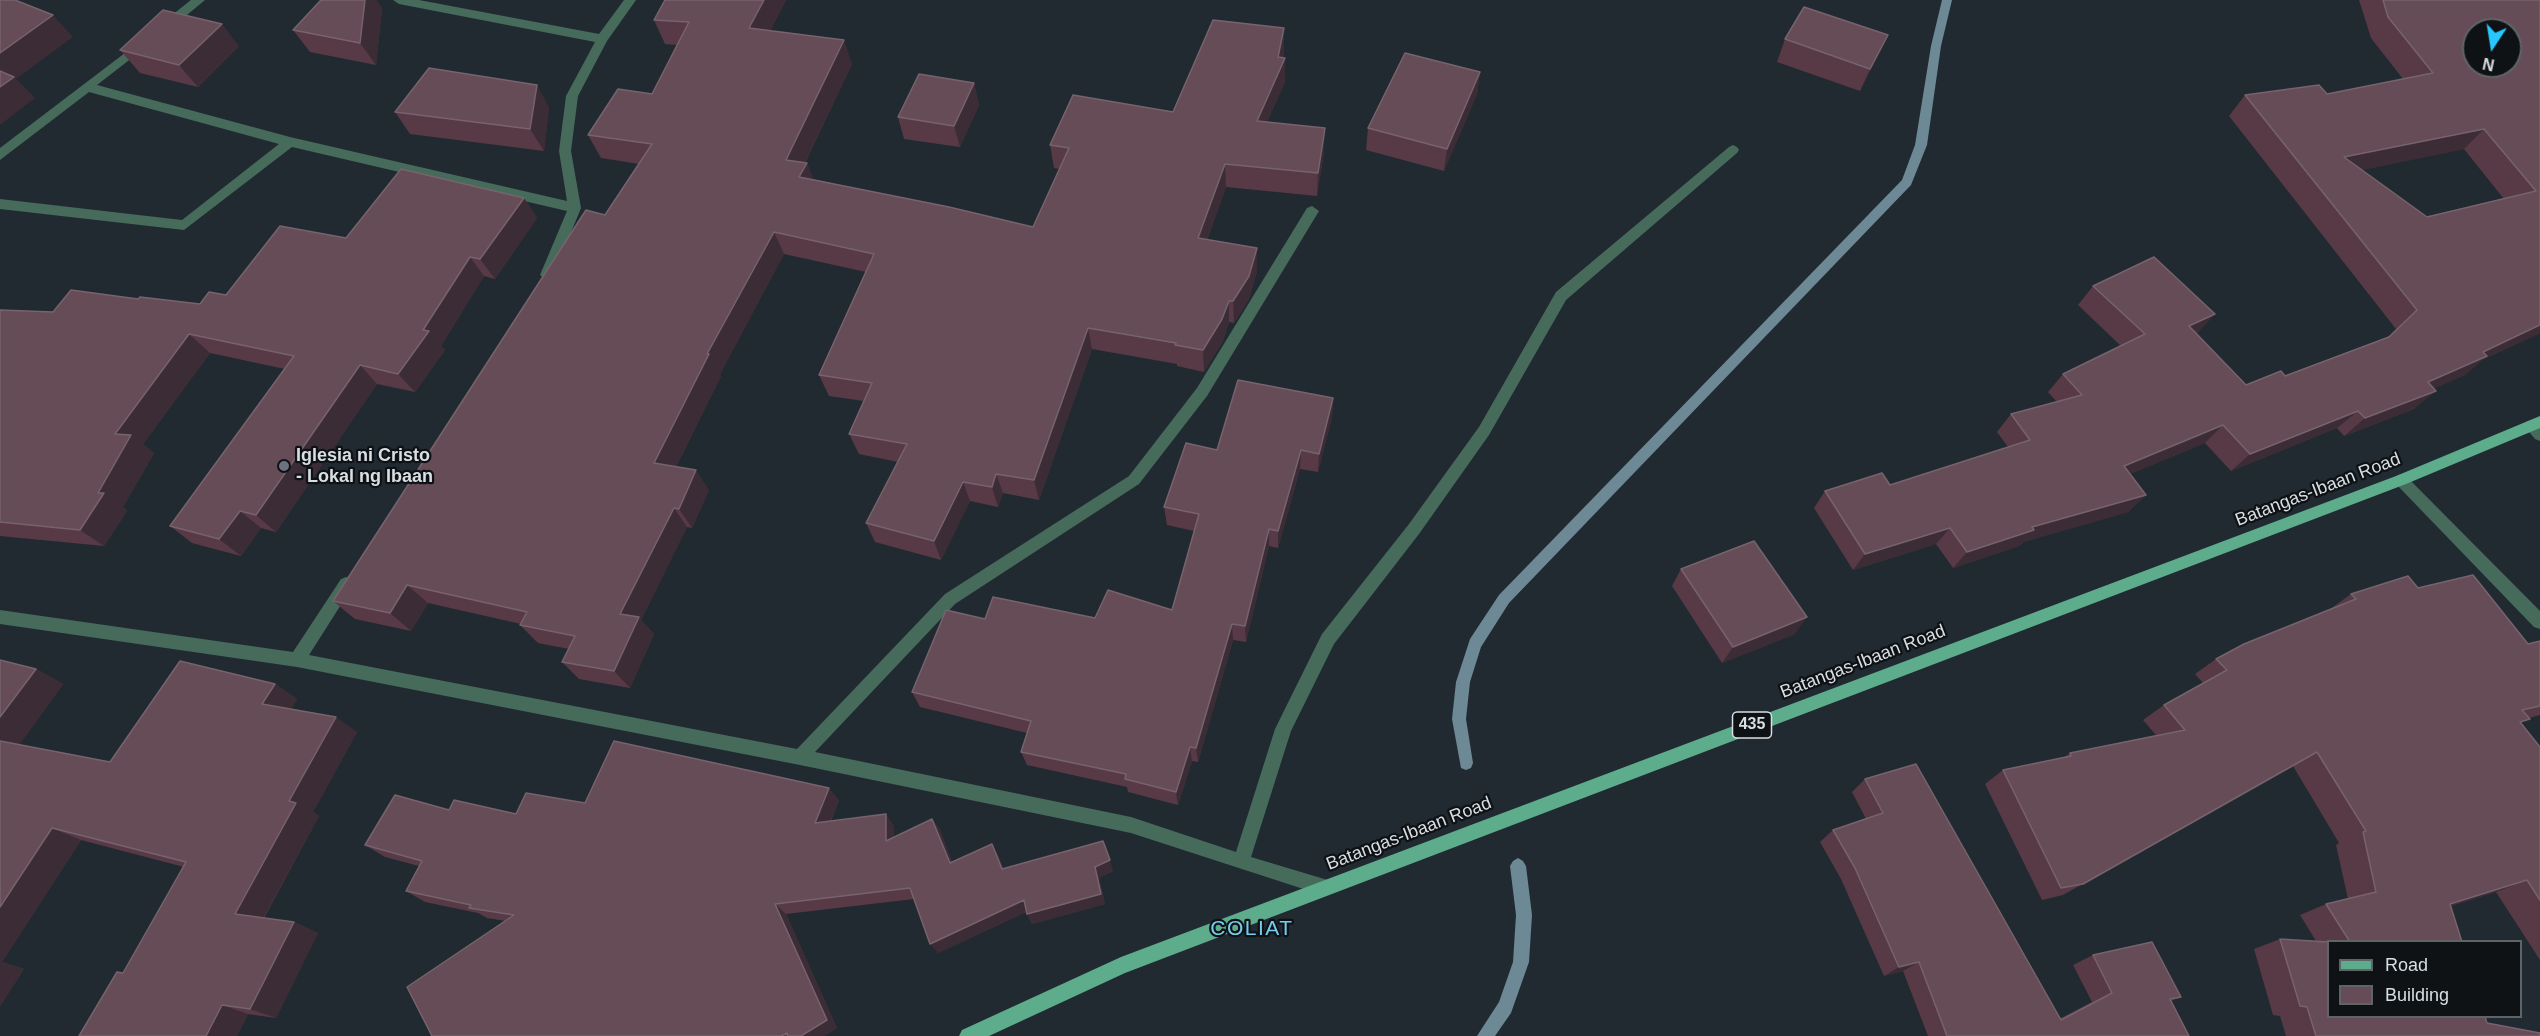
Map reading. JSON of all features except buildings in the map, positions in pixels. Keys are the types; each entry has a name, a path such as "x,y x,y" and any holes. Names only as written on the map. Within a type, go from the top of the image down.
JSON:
{"main road":[{"name":"Batangas-Ibaan Road","path":"968,1036 1121,966 2537,428"}],"street":[{"path":"0,155 199,0"},
{"path":"399,0 602,39"},
{"path":"537,290 550,270 575,208 565,151 572,96 602,39 630,0"},
{"path":"87,87 290,142 575,208"},
{"path":"0,204 184,225 290,142"},
{"path":"1241,862 1283,729 1328,639 1414,529 1484,431 1561,296 1733,150"},
{"path":"800,758 950,599 1134,480 1202,392 1311,211"},
{"path":"2401,480 2540,622"},
{"path":"297,660 355,570"},
{"path":"0,617 297,660 1131,825 1325,887"}],"waterway":[{"path":"1466,763 1459,719 1463,682 1475,644 1504,599 1907,182 1921,145 1936,46 1947,0"},
{"path":"1485,1036 1505,1007 1521,962 1524,915 1518,866"}],"place":[{"name":"Iglesia ni Cristo - Lokal ng Ibaan","path":"284,466"}],"district":[{"name":"COLIAT","path":"1252,929"}]}
